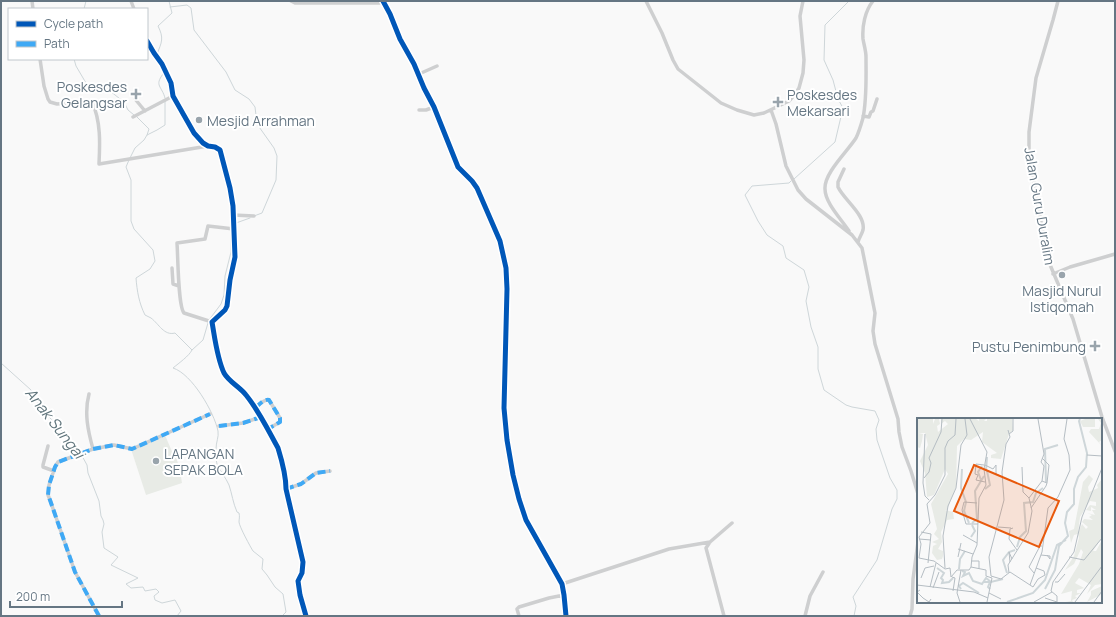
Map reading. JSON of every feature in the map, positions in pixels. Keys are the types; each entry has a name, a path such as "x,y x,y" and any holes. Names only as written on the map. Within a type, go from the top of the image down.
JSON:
{"street":[{"path":"291,1 294,3 384,2 400,39 419,74 424,88 434,107 458,167 477,188 500,241 505,261 507,282 504,397 505,428 509,457 524,516 562,584 566,616"},
{"path":"646,1 678,69 721,103 754,115 762,114 789,101 796,93 800,84 804,60 800,16 803,1"},
{"path":"872,1 865,16 863,31 866,84 863,116 857,136 832,170 825,183 824,190 830,204 863,250 875,313 875,344 898,419 902,448 917,491"},
{"name":"Jalan Guru Duralim","path":"1058,1 1036,78 1029,132 1029,150 1048,260 1073,319 1100,411 1115,452"},
{"path":"148,43 162,64 171,83 173,96 194,133 208,146"},
{"path":"40,60 44,86 50,102 57,104 92,102 98,122 100,150 99,164 208,146 215,147 220,150 233,206 232,229 234,257 227,306 225,310 212,322"},
{"path":"419,74 437,66"},
{"path":"133,117 173,96"},
{"path":"135,99 145,111"},
{"path":"863,116 869,117 878,99"},
{"path":"419,110 426,110 434,107"},
{"path":"771,110 776,124 784,160 795,185 806,199 852,235"},
{"path":"844,169 838,182 838,187 858,212 861,219 863,229 858,242"},
{"path":"233,215 254,216"},
{"path":"212,322 183,312 181,309 177,243 205,240 208,226 232,229"},
{"path":"1053,274 1070,267 1115,254"},
{"path":"172,268 173,284 179,286"},
{"path":"212,322 220,363 225,374 228,379 244,392 256,407 280,455 286,478 286,489 303,562 302,573 298,581 306,616"},
{"path":"89,394 86,407 89,436 93,449"},
{"path":"256,407 263,401 269,400 280,418 280,422 278,424 268,429"},
{"path":"99,616 76,572 48,495 49,485 58,462 93,449 114,445 132,449 210,414"},
{"path":"219,426 243,423 261,417"},
{"path":"48,446 43,467 54,470"},
{"path":"286,489 302,484 316,473 330,471"},
{"path":"724,616 707,547 710,542 732,523"},
{"path":"562,584 608,570 664,550 689,544 710,542"},
{"path":"910,616 917,549"},
{"path":"805,616 810,596 823,572"},
{"path":"519,616 517,609 519,608 564,594"}],"shaded area":[{"name":"LAPANGAN SEPAK BOLA","path":"165,435 173,454 176,456 182,483 146,495 131,449"}],"waterway":[{"path":"84,8 86,1"},
{"path":"157,54 162,40 158,26 172,13 169,1"},
{"path":"794,179 835,142 843,108 838,99 833,80 824,60 825,25 849,1"},
{"path":"170,7 187,5 191,8 194,30 226,72 235,90 249,99 255,107 257,124 274,148 277,156 276,180 262,213 254,216"},
{"path":"74,60 86,83 95,87 101,84 124,102 128,110 134,115"},
{"path":"161,66 163,74 160,78 159,84 165,98"},
{"path":"130,158 135,148 147,135 165,125 165,101"},
{"path":"137,117 149,129 147,135"},
{"path":"129,160 126,167 131,180 131,221 134,229 153,250 155,261 150,269 136,278 141,306 145,315 151,318 168,333 175,333 192,350 173,368 180,372 195,386 207,404 216,423 218,431 216,444 217,464 229,485 237,512 239,513 239,522 245,537 253,551 263,559 262,569 275,587 283,594 286,612 282,616"},
{"path":"791,181 789,183 752,186 745,195 767,235 783,246 786,258 804,270 809,287 806,301 811,327 818,347 818,369 824,390 846,405 875,411 879,420 876,429 877,440 890,478 897,490 897,499 892,509 877,560 853,597 856,606 854,616"},
{"path":"236,223 250,218"},
{"path":"209,320 221,304 224,295 225,276 231,252 231,230"},
{"path":"192,350 203,340 208,323"},
{"name":"Anak Sungai","path":"1,363 31,390 41,408 80,451"},
{"name":"Anak Sungai","path":"81,454 87,465 88,473 99,501 101,516 104,524 102,532 104,548 118,557 111,565 138,578 126,584 131,588 143,587 145,591 156,589 159,592 154,596 155,600 162,603 175,600 181,611 177,616"}],"marked path":[{"path":"256,407 264,401 269,400 280,418 280,422 268,429"},
{"path":"99,616 75,572 48,495 49,485 55,467 58,462 93,449 114,445 132,449 210,414"},
{"path":"219,426 243,423 261,417"},
{"path":"286,489 301,484 316,473 330,471"}],"cycle path":[{"path":"383,1 434,107 458,167 477,188 500,241 506,268 507,289 504,408 507,440 513,475 526,520 562,584 566,616"},
{"path":"148,43 162,64 171,83 173,96 194,133 203,143 220,150 233,206 235,257 230,280 227,306 225,310 212,322 215,342 224,373 244,392 251,401 278,448 284,468 286,489 303,562 302,573 298,581 306,616"}],"place":[{"name":"Poskesdes Gelangsar","path":"136,94"},
{"name":"Poskesdes Mekarsari","path":"778,102"},
{"name":"Mesjid Arrahman","path":"199,120"},
{"name":"Masjid Nurul Istiqomah","path":"1062,275"},
{"name":"Pustu Penimbung","path":"1095,346"},
{"name":"LAPANGAN SEPAK BOLA","path":"156,461"}]}
